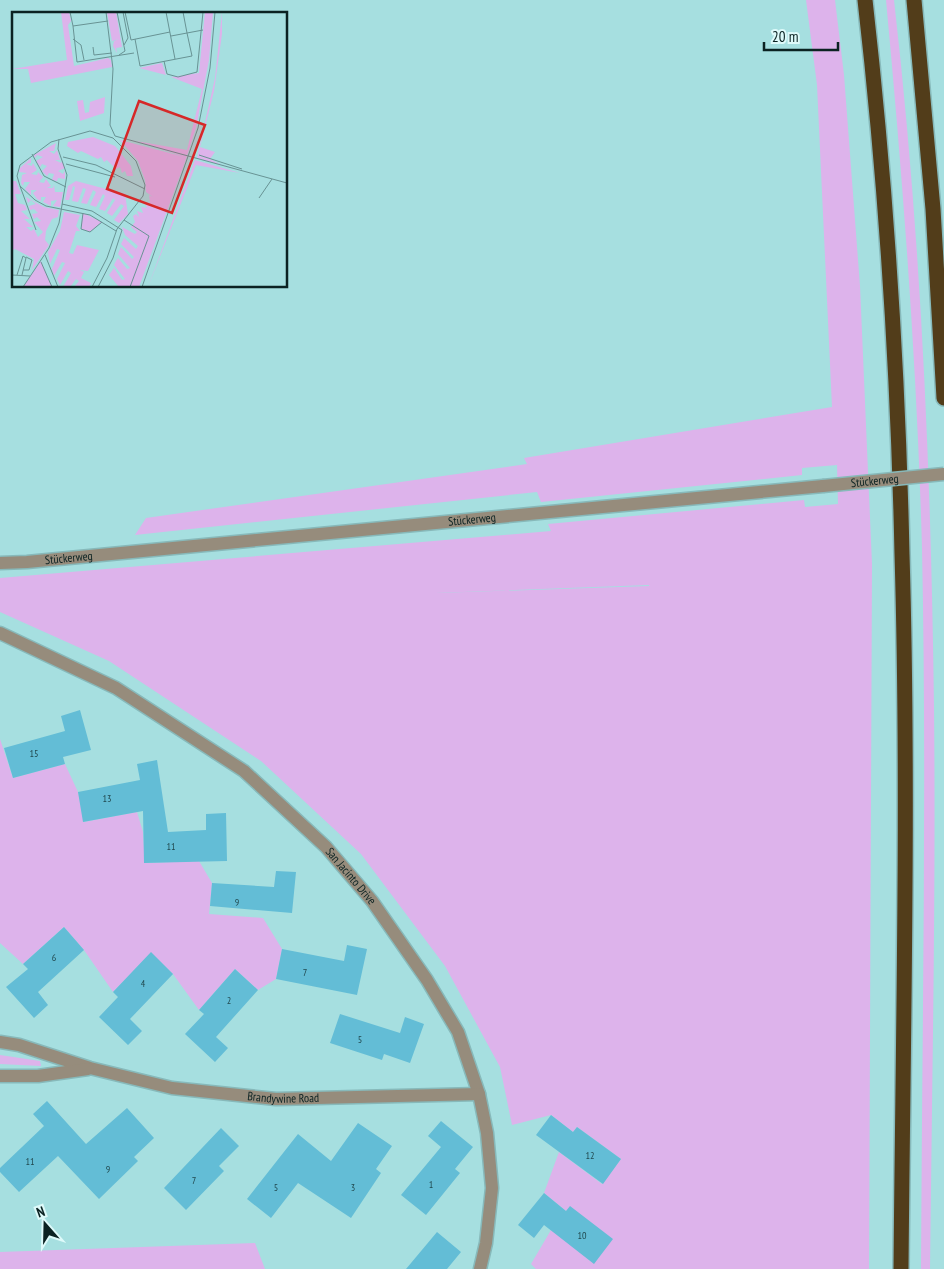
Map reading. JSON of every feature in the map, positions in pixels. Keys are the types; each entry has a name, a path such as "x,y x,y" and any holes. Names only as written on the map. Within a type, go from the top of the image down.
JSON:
{"highway":[{"path":"865,0 886,231 895,364 902,553 905,853 901,1269"},
{"path":"914,0 933,209 944,398"}],"street":[{"name":"Stückerweg","path":"0,563 27,562 944,474"},
{"name":"San Jacinto Drive","path":"0,633 116,688 244,771 326,847 372,901 427,980 458,1032 479,1094 487,1132 492,1188 486,1243 480,1269"},
{"name":"Brandywine Road","path":"0,1042 19,1045 90,1068 172,1088 276,1099 479,1094"},
{"name":"Brandywine Road","path":"0,1076 38,1076 90,1068"}],"shaded area":[{"path":"806,0 835,0 844,75 860,286 872,564 869,1269 536,1269 531,1264 551,1230 570,1206 566,1211 544,1193 559,1152 602,1184 621,1159 577,1127 573,1132 551,1115 512,1125 500,1067 445,966 361,854 261,761 109,661 0,612 0,578 551,531 548,524 804,500 805,507 838,504 837,465 802,468 802,475 541,502 537,492 135,535 146,518 527,464 524,458 832,407 817,85","holes":["649,585 649,586 436,593"]},
{"path":"886,0 894,0 903,88 918,265 927,442 934,707 934,988 930,1269 921,1269 924,728 920,479 909,274"},
{"path":"0,739 13,778 65,764 78,792 84,822 137,812 143,832 145,863 199,861 212,883 209,914 263,918 282,949 276,979 258,990 235,969 199,1010 173,974 151,953 113,992 84,950 64,927 23,964 0,943"},
{"path":"0,1055 40,1061 41,1066 0,1064"},
{"path":"255,1243 265,1269 0,1269 0,1252"}],"building":[{"path":"80,710 91,750 63,757 65,764 13,778 4,748 65,731 61,716"},
{"path":"157,760 168,832 206,830 206,814 226,813 227,861 144,863 143,811 83,822 78,792 140,780 137,764"},
{"path":"276,871 296,872 292,913 210,906 212,883 274,887"},
{"path":"64,927 84,950 38,992 48,1005 34,1018 6,987 28,969 23,964"},
{"path":"347,945 367,949 357,995 276,979 282,949 344,961"},
{"path":"151,952 173,974 130,1019 142,1031 128,1045 99,1017 118,997 113,992"},
{"path":"235,969 258,990 216,1037 228,1048 215,1062 185,1034 204,1014 199,1010"},
{"path":"340,1014 400,1033 405,1017 424,1024 410,1063 384,1054 382,1060 330,1043"},
{"path":"47,1101 86,1144 127,1108 154,1138 134,1157 138,1161 99,1199 58,1156 19,1192 0,1172 0,1168 44,1126 33,1114"},
{"path":"551,1115 573,1132 577,1127 621,1159 603,1184 536,1135"},
{"path":"441,1121 473,1147 455,1169 460,1173 426,1215 401,1195 441,1147 428,1136"},
{"path":"358,1123 392,1146 376,1169 381,1173 351,1218 298,1183 271,1218 247,1199 298,1134 331,1161"},
{"path":"221,1128 239,1146 219,1166 224,1171 186,1210 164,1188"},
{"path":"544,1193 566,1211 570,1206 613,1239 594,1264 544,1225 534,1238 518,1225"},
{"path":"437,1232 461,1252 447,1269 406,1269"}]}
